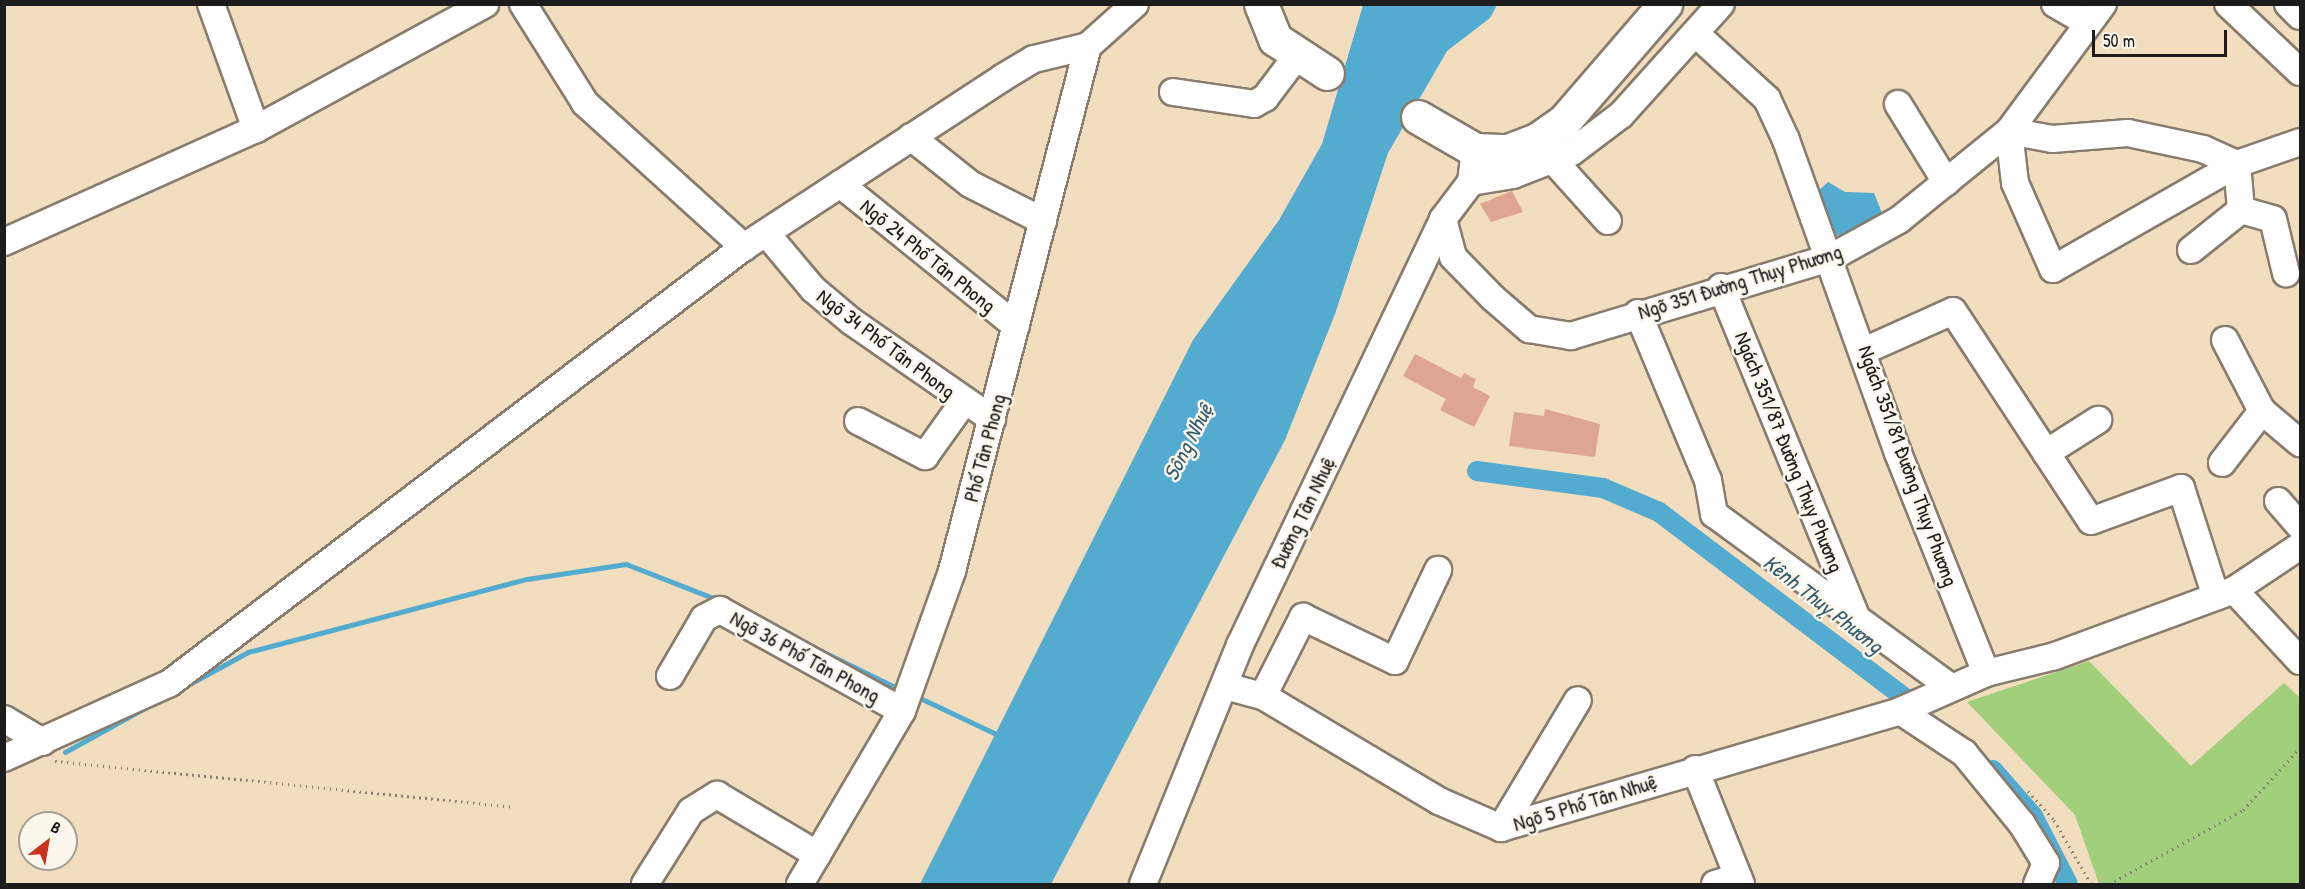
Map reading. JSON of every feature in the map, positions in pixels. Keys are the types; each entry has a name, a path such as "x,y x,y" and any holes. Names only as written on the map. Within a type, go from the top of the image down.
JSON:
{"main road":[{"path":"1261,4 1275,39 1296,57 1327,73"},
{"path":"1418,117 1475,150 1508,151 1564,121 1665,4"}],"street":[{"path":"211,4 256,129"},
{"path":"4,242 256,129 485,4"},
{"path":"523,4 585,103 744,247"},
{"path":"8,758 170,683 744,247 1034,59 1088,46 1135,4"},
{"path":"1475,150 1472,182 1552,160 1621,115 1721,4"},
{"path":"2055,4 2096,14"},
{"path":"2228,4 2300,69"},
{"path":"2288,4 2301,16"},
{"name":"Ngõ 351 Đường Thụy Phương","path":"1443,219 1453,257 1529,329 1571,336 1721,287 1830,258 1946,182 2009,131 2096,14"},
{"name":"Ngách 351/81 Đường Thụy Phương","path":"1695,33 1767,99 1866,350 1898,453 1986,673"},
{"name":"Phố Tân Phong","path":"801,885 902,711 952,571 1088,46"},
{"path":"1173,92 1259,103 1296,57"},
{"path":"1898,104 1946,182"},
{"path":"2237,164 2203,149 2128,132 2052,139 2009,131 2015,183 2053,269 2237,164 2301,142"},
{"path":"911,137 970,184 1043,221"},
{"path":"1552,160 1608,221"},
{"path":"2237,164 2241,210"},
{"name":"Đường Tân Nhuệ","path":"1143,885 1225,686 1443,219 1472,182"},
{"name":"Ngõ 24 Phố Tân Phong","path":"840,184 1016,326"},
{"path":"2191,250 2241,210"},
{"path":"2241,210 2273,219 2286,273"},
{"name":"Ngõ 34 Phố Tân Phong","path":"766,233 813,289 963,403 992,419"},
{"name":"Ngách 351/87 Đường Thụy Phương","path":"1721,287 1857,617"},
{"path":"1866,350 1953,311 2091,521 2181,488 2225,594 2301,661"},
{"path":"1638,313 1708,480 1714,514 1857,617 1945,689"},
{"path":"2225,340 2262,411 2301,443"},
{"path":"858,421 925,456 963,403"},
{"path":"2222,463 2262,411"},
{"path":"2046,453 2098,420"},
{"path":"2278,501 2301,526"},
{"name":"Ngõ 5 Phố Tân Nhuệ","path":"1225,686 1263,696 1439,801 1501,828 1695,769 1900,711 1945,689 1986,673 2055,656 2225,594 2301,546"},
{"path":"1263,696 1303,617 1395,661 1438,570"},
{"name":"Ngõ 36 Phố Tân Phong","path":"670,676 704,618 720,610 902,711"},
{"path":"1501,828 1578,700"},
{"path":"1900,711 1964,753 2022,824 2046,863 2037,885"},
{"path":"4,719 43,742"},
{"path":"1695,769 1732,882"},
{"path":"645,885 691,811 717,795 818,855"}],"path":[{"path":"2109,885 2243,810 2301,747"},
{"path":"8,758 512,807"},
{"path":"2028,791 2054,820 2091,885"}],"green space":[{"path":"2089,661 2191,766 2284,683 2300,698 2300,884 2099,884 2075,815 1967,702"}],"water":[{"name":"Sông Nhuệ","path":"1363,5 1497,5 1490,18 1447,51 1388,153 1335,314 1285,440 1051,884 920,884 1193,340 1279,220 1322,144"},
{"path":"1828,182 1845,192 1874,193 1884,218 1855,236 1832,235 1816,193"}],"building":[{"path":"1512,191 1523,212 1491,222 1480,204"},
{"path":"1415,354 1461,378 1464,373 1476,379 1473,387 1490,396 1474,427 1440,410 1446,399 1403,376"},
{"path":"1545,409 1600,424 1595,457 1509,446 1514,412 1544,416"}],"waterway":[{"name":"Kênh Thuỵ Phương","path":"1477,471 1603,488 1659,512 1922,711"},
{"path":"184,687 248,652 527,579 626,564 721,601"},
{"path":"805,643 895,687"},
{"path":"922,699 996,734"},
{"path":"65,752 152,704"},
{"name":"Kênh Thuỵ Phương","path":"1993,770 2033,816 2068,884"}]}
